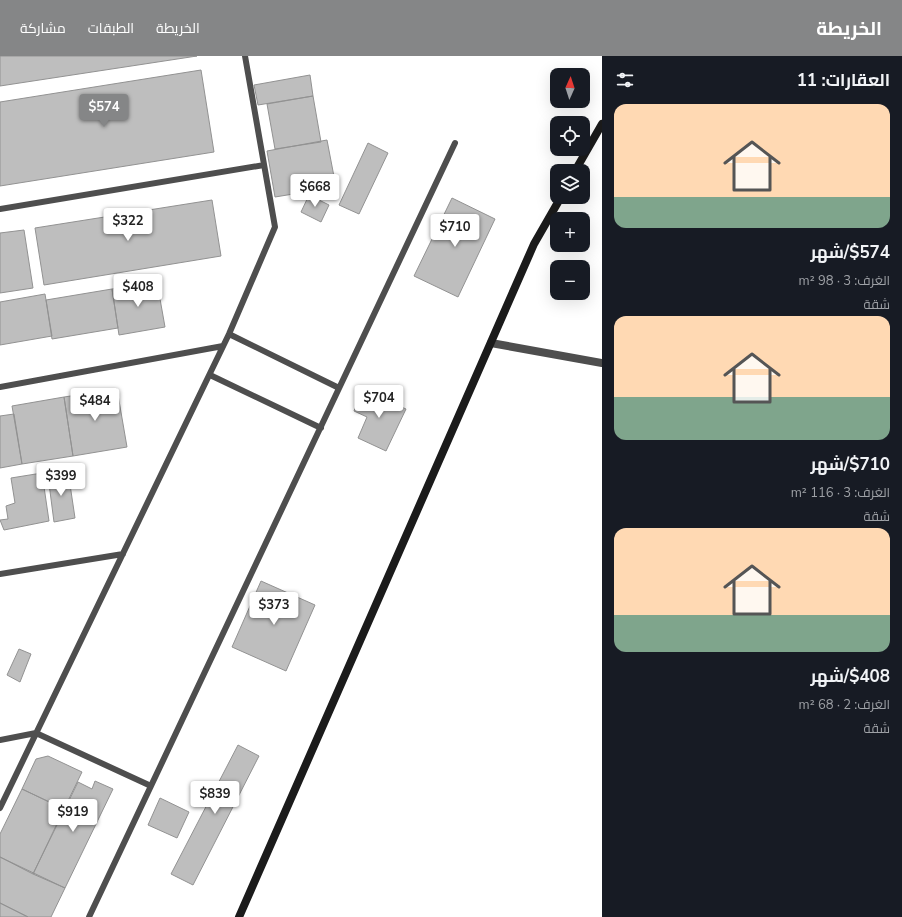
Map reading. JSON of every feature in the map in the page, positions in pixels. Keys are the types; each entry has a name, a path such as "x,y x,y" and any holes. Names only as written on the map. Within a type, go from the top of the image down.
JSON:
{"main road":[{"path":"579,164 602,124"},
{"path":"239,917 534,244 557,204"}],"street":[{"path":"491,343 602,363"}],"lane":[{"path":"0,808 210,375 275,228 245,56"},
{"path":"89,917 455,143"},
{"path":"0,209 264,164"},
{"path":"229,334 339,388"},
{"path":"0,388 223,346"},
{"path":"210,375 321,428"},
{"path":"0,574 123,554"},
{"path":"0,740 36,733 151,786"}],"building":[{"path":"0,56 197,56 0,86"},
{"path":"201,70 214,152 0,186 0,102"},
{"path":"310,75 313,96 258,105 254,85"},
{"path":"313,96 321,142 275,149 267,104"},
{"path":"327,140 336,187 275,197 267,151"},
{"path":"368,143 388,153 359,214 339,205"},
{"path":"309,195 329,205 321,222 301,212"},
{"path":"452,198 495,219 458,297 414,276"},
{"path":"212,200 221,256 44,285 35,228"},
{"path":"24,230 33,288 0,293 0,233"},
{"path":"157,282 165,327 119,335 112,289"},
{"path":"112,289 118,328 52,339 46,300"},
{"path":"45,294 52,336 0,345 0,302"},
{"path":"117,389 127,447 73,456 64,397"},
{"path":"363,389 406,409 386,451 358,438 367,417 354,411"},
{"path":"64,397 73,456 22,464 12,406"},
{"path":"14,414 22,464 0,468 0,416"},
{"path":"68,471 75,518 54,522 48,476"},
{"path":"42,473 49,521 4,530 0,520 8,519 6,506 15,503 11,478"},
{"path":"261,581 315,605 286,671 232,647"},
{"path":"19,649 31,654 20,682 7,675"},
{"path":"238,745 259,756 193,885 171,874"},
{"path":"48,756 82,772 64,809 22,789 36,759"},
{"path":"95,781 113,789 65,888 33,874 78,782 92,789"},
{"path":"22,789 64,809 33,874 0,857 0,834"},
{"path":"160,798 189,812 177,838 148,825"},
{"path":"0,857 65,888 51,917 28,917 0,903"},
{"path":"0,903 28,917 0,917"}]}
